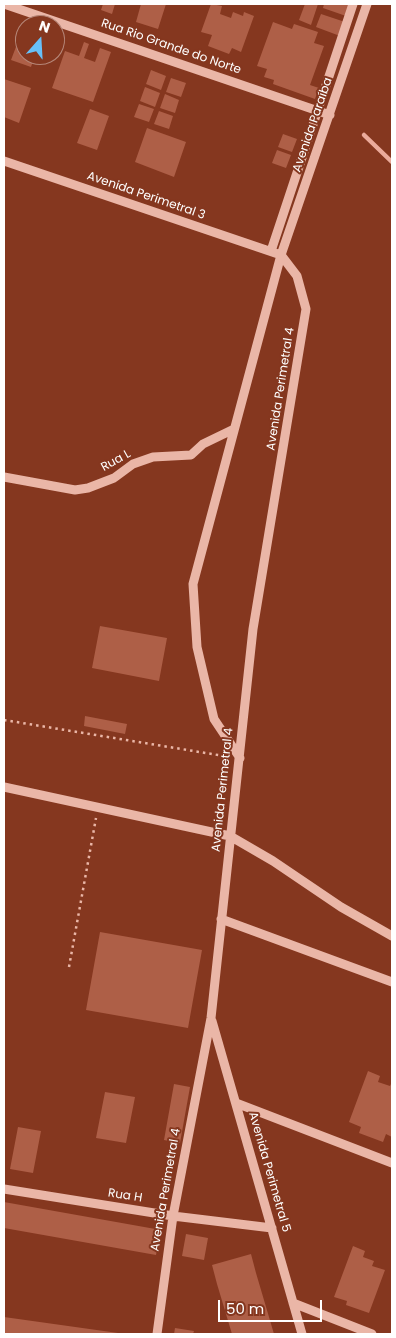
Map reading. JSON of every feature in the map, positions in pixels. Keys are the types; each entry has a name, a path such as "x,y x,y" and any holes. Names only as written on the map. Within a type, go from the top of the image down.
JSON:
{"street":[{"name":"Rua Rio Grande do Norte","path":"4,4 330,115"},
{"name":"Avenida Paraíba","path":"271,250 354,4"},
{"name":"Avenida Paraíba","path":"240,758 214,719 197,647 193,584 281,254 367,4"},
{"name":"Avenida Perimetral 3","path":"4,161 281,254"},
{"name":"Avenida Perimetral 4","path":"157,1334 173,1216 211,1018 253,629 306,309 297,276 281,254"},
{"name":"Rua L","path":"4,477 75,490 88,488 114,478 133,464 153,457 191,455 203,444 234,429"},
{"path":"4,787 230,836 272,861 341,907 392,936"},
{"path":"221,919 392,982"},
{"name":"Avenida Perimetral 5","path":"211,1018 302,1334"},
{"path":"236,1104 392,1163"},
{"name":"Rua H","path":"4,1189 173,1216 272,1228"},
{"path":"293,1303 372,1334"}],"path":[{"path":"4,720 240,758"},
{"path":"69,967 98,806"}],"building":[{"path":"103,4 115,4 112,14 101,10"},
{"path":"141,4 166,4 158,29 136,22"},
{"path":"211,4 222,6 220,14 231,18 233,12 243,16 244,12 254,16 241,52 232,48 229,54 208,46 212,35 201,32"},
{"path":"305,4 318,4 311,25 299,20"},
{"path":"324,4 350,5 346,16 323,8"},
{"path":"321,14 345,22 340,36 316,27"},
{"path":"273,22 292,29 294,24 318,32 314,43 324,46 310,85 319,88 315,99 273,84 274,80 264,77 267,69 257,66"},
{"path":"84,42 89,44 84,58 95,62 100,48 111,52 93,102 52,88 60,65 65,65 65,51 79,56"},
{"path":"15,49 15,61 11,60"},
{"path":"151,70 166,76 161,90 146,84"},
{"path":"171,78 186,83 181,97 166,92"},
{"path":"4,79 31,88 19,123 4,117"},
{"path":"145,87 160,93 155,107 140,101"},
{"path":"165,94 179,100 175,113 160,108"},
{"path":"139,104 154,109 149,122 134,117"},
{"path":"90,109 109,116 97,150 77,143"},
{"path":"159,111 173,116 169,129 154,124"},
{"path":"147,128 186,142 174,177 135,162"},
{"path":"283,134 297,139 292,152 278,147"},
{"path":"277,150 291,155 286,168 272,163"},
{"path":"100,626 167,638 159,681 92,668"},
{"path":"85,716 127,724 125,734 84,726"},
{"path":"100,932 202,950 188,1028 86,1010"},
{"path":"368,1071 380,1076 378,1082 390,1086 392,1082 392,1137 386,1134 383,1142 359,1133 361,1127 349,1122"},
{"path":"174,1084 190,1087 180,1143 164,1140"},
{"path":"105,1092 135,1097 126,1143 96,1138"},
{"path":"18,1127 41,1131 33,1173 10,1169"},
{"path":"4,1202 161,1230 156,1255 4,1228"},
{"path":"186,1234 208,1238 204,1260 182,1256"},
{"path":"353,1246 365,1251 363,1257 374,1261 372,1266 385,1270 369,1313 346,1305 347,1301 334,1297"},
{"path":"251,1254 274,1334 232,1334 217,1284 212,1265"},
{"path":"4,1317 118,1333 118,1334 4,1334"},
{"path":"175,1328 194,1331 193,1334 174,1334"}],"waterway":[{"path":"364,135 392,162"}]}
